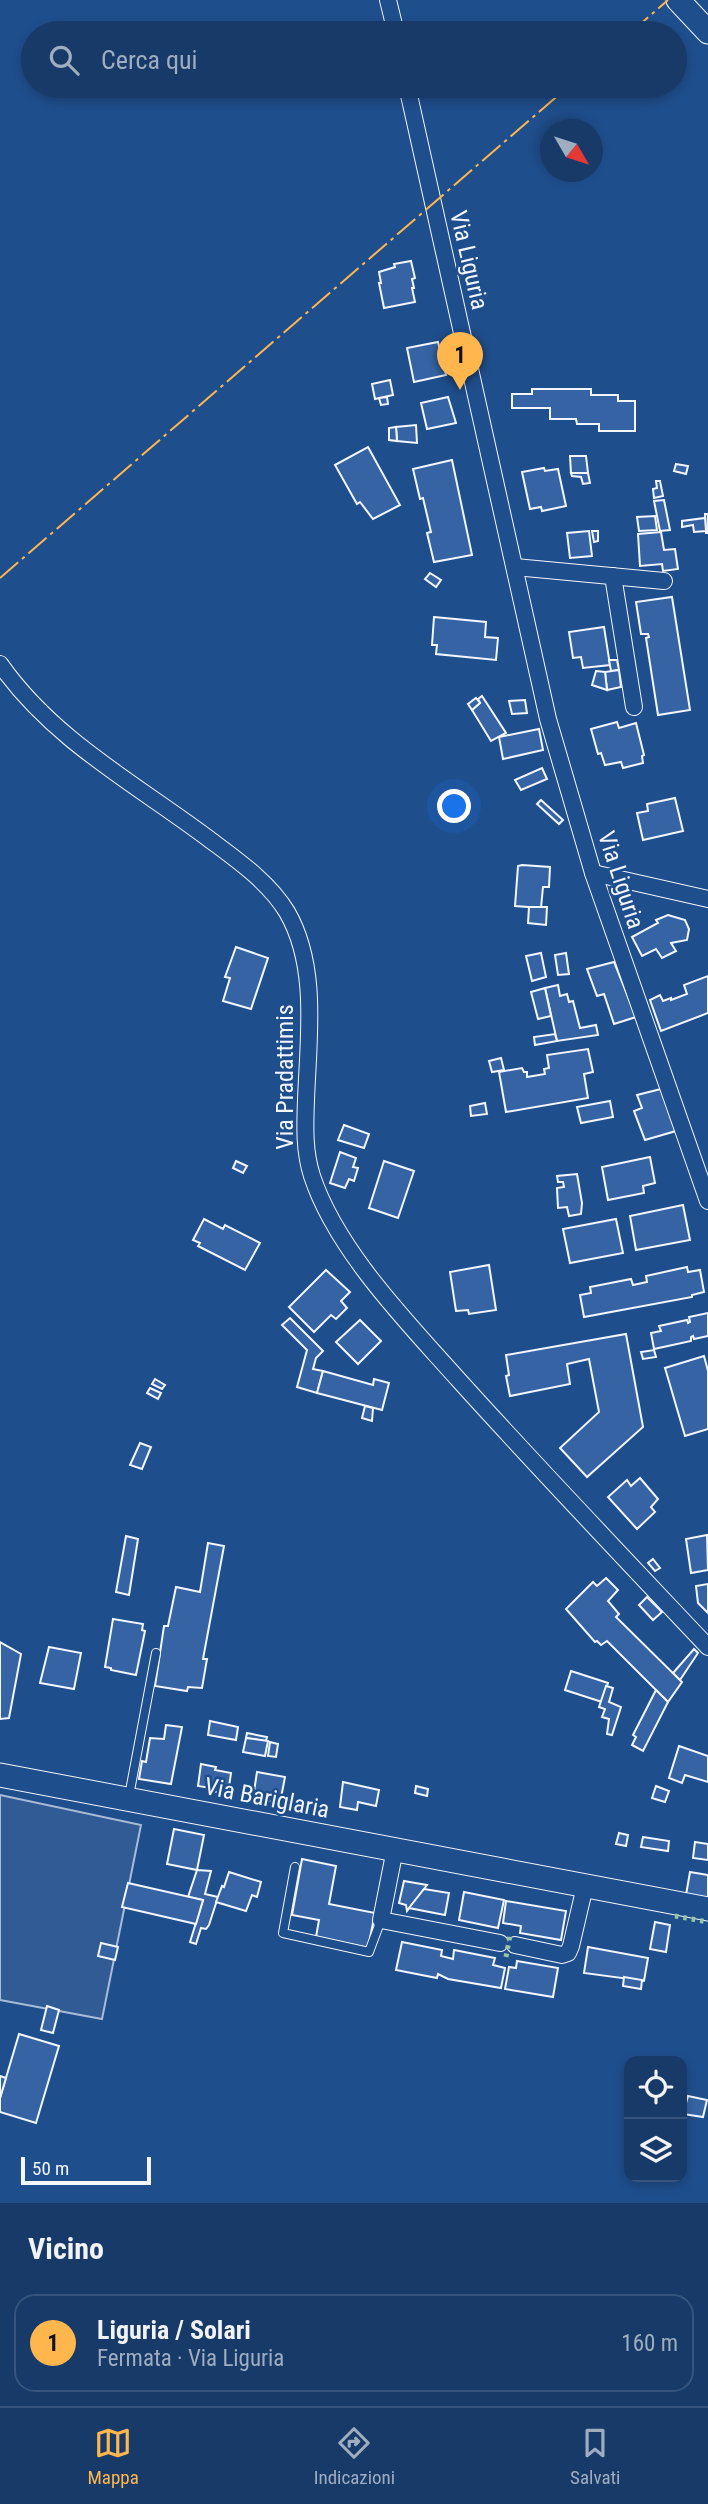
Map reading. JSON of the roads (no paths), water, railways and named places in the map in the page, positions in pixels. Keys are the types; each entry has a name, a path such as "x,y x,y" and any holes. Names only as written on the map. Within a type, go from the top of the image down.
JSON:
{"street":[{"path":"388,0 393,21"},
{"path":"678,0 708,32"},
{"name":"Via Liguria","path":"410,98 548,719 593,873 708,1201"},
{"path":"515,567 664,581"},
{"path":"613,576 635,707"},
{"name":"Via Pradattimis","path":"0,664 37,710 75,744 227,852 269,888 288,914 301,946 307,985 307,1156 312,1176 333,1219 369,1275 407,1322 708,1647"},
{"path":"593,873 708,899"},
{"name":"Via Bariglaria","path":"0,1774 708,1909"},
{"path":"395,1849 381,1920 562,1955 568,1954 571,1946 585,1886"}],"lane":[{"path":"128,1799 156,1653"},
{"path":"295,1867 284,1933 369,1952 381,1920"}],"place":[{"name":"Liguria / Solari","path":"460,390"}]}
